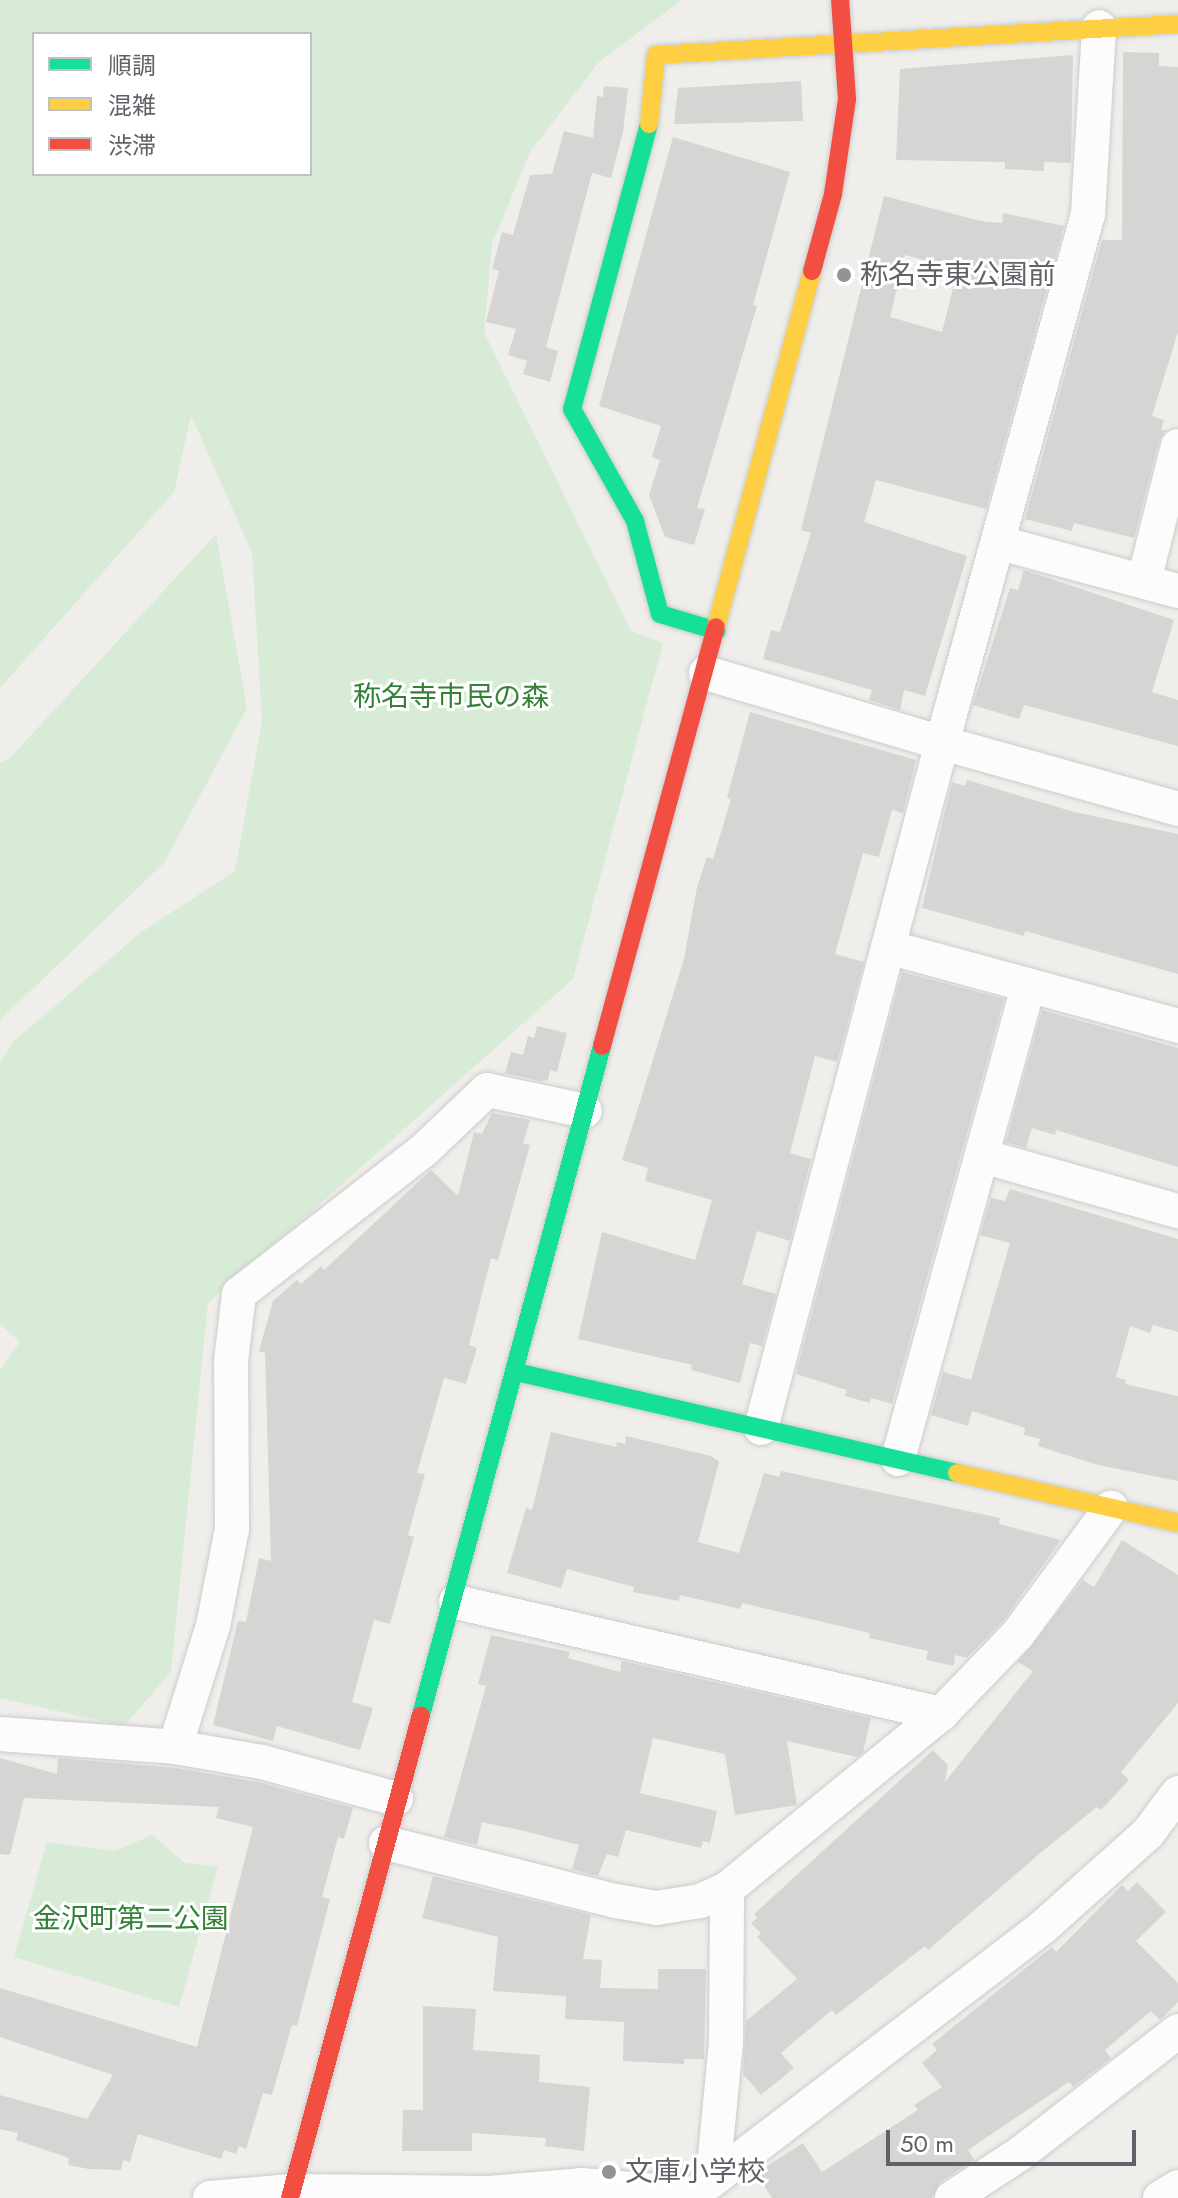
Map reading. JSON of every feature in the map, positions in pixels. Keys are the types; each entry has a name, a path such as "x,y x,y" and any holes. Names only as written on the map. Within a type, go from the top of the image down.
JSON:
{"street":[{"path":"291,2194 396,1799 456,1602 833,194 847,99 847,43 840,0"},
{"path":"717,631 660,614 635,521 572,409 648,137 656,55 1178,24"},
{"path":"761,1428 942,743 1000,543 1088,214 1099,27"},
{"path":"1144,581 1178,446"},
{"path":"1000,543 1178,591"},
{"path":"706,673 1178,809"},
{"path":"888,947 1178,1026"},
{"path":"898,1459 1028,986"},
{"path":"175,1747 213,1626 232,1529 231,1361 239,1294 424,1150 487,1090 585,1111"},
{"path":"982,1156 1178,1211"},
{"path":"516,1372 1178,1523"},
{"path":"386,1843 656,1908 700,1901 727,1889 941,1714 1018,1634 1111,1508"},
{"path":"456,1602 941,1714"},
{"path":"0,1734 175,1747 262,1762 396,1799"},
{"path":"210,2198 291,2194 491,2195 581,2185 701,2190 1043,1927 1148,1833 1178,1793"},
{"path":"701,2190 726,2043 727,1889"},
{"path":"952,2198 1021,2153 1178,2031"},
{"path":"1160,2198 1178,2187"}],"green space":[{"name":"称名寺市民の森","path":"0,0 682,0 599,62 530,152 492,244 484,332 631,631 663,643 573,979 208,1303 171,1672 124,1726 0,1698 0,1370 20,1342 0,1324 0,1063 13,1042 140,933 235,871 262,721 252,553 191,415 174,492 0,688"},
{"path":"216,534 247,708 164,863 0,1020 0,762 9,759"},
{"name":"金沢町第二公園","path":"152,1835 185,1863 218,1867 179,2007 14,1957 47,1842 115,1851"}],"building":[{"path":"1123,52 1159,53 1159,66 1178,67 1178,332 1152,416 1164,420 1161,430 1166,430 1159,441 1134,538 1074,523 1072,531 1025,519 1102,240 1122,240"},
{"path":"1073,55 1071,163 1044,162 1044,171 1005,169 1005,162 896,160 900,69"},
{"path":"801,81 803,121 674,124 678,88"},
{"path":"604,86 628,88 623,132 611,178 592,173 546,347 558,351 550,382 523,374 527,361 508,355 516,329 486,322 499,271 492,269 502,232 513,235 530,175 552,174 564,131 593,138 597,96 603,97"},
{"path":"673,137 790,172 753,305 757,306 697,508 705,509 694,545 665,537 649,495 660,460 652,457 661,426 599,406"},
{"path":"884,196 981,221 1002,223 1003,213 1064,226 986,509 876,480 864,522 967,556 925,696 904,690 900,710 869,700 872,690 763,659 771,630 780,632 811,533 801,530","holes":["905,255 958,269 942,332 890,317"]},
{"path":"1024,570 1174,620 1152,692 1178,700 1178,746 1024,705 1019,719 973,705 1010,588 1018,590"},
{"path":"750,712 916,760 903,813 892,810 879,857 863,853 835,954 864,962 837,1062 815,1056 790,1153 811,1159 790,1241 757,1231 742,1284 776,1294 762,1346 750,1343 740,1383 691,1370 692,1365 578,1339 602,1232 695,1260 712,1200 645,1181 648,1168 622,1160 684,959 697,887 707,857 713,859 731,799 727,798"},
{"path":"967,780 1074,812 1178,834 1178,974 1025,931 1024,936 922,908 952,782 965,786"},
{"path":"902,972 1004,999 892,1404 871,1398 870,1403 845,1396 847,1390 796,1374"},
{"path":"1042,1010 1178,1048 1178,1167 1056,1130 1055,1135 1032,1128 1026,1148 1006,1142"},
{"path":"537,1026 567,1033 557,1072 550,1070 548,1080 540,1081 505,1073 511,1052 523,1055 528,1036 534,1038"},
{"path":"492,1113 530,1120 523,1143 530,1145 498,1260 491,1258 469,1345 477,1348 466,1384 444,1378 417,1473 425,1474 408,1535 414,1537 390,1624 374,1620 352,1702 373,1708 360,1750 277,1726 273,1741 213,1725 238,1621 246,1622 259,1558 271,1561 265,1353 259,1351 273,1301 297,1280 301,1284 321,1266 324,1270 431,1170 458,1196 474,1132 482,1134"},
{"path":"1010,1189 1178,1239 1178,1332 1153,1325 1150,1333 1130,1326 1116,1377 1126,1380 1125,1384 1178,1396 1178,1481 1098,1465 1038,1446 1040,1439 1024,1435 1025,1428 972,1411 968,1426 931,1415 943,1372 971,1380 1010,1243 980,1235 991,1198 1005,1201"},
{"path":"551,1432 616,1447 617,1442 625,1444 626,1436 711,1456 719,1462 698,1542 739,1553 764,1473 779,1477 781,1471 1000,1518 999,1524 1061,1540 1003,1621 967,1658 955,1655 954,1666 926,1660 928,1651 869,1638 870,1633 742,1603 740,1609 680,1595 679,1601 633,1592 634,1587 567,1569 561,1588 507,1573 526,1508 532,1510"},
{"path":"1122,1540 1178,1575 1178,1703 1121,1772 1129,1780 1101,1810 1097,1807 928,1950 925,1946 836,2015 832,2010 781,2053 794,2068 761,2095 743,2074 746,2021 797,1979 757,1937 761,1933 751,1923 757,1918 754,1914 933,1750 948,1765 945,1782 1033,1671 1018,1662 1083,1580 1094,1587"},
{"path":"491,1635 570,1652 568,1658 620,1672 622,1661 871,1718 863,1752 857,1757 787,1741 797,1805 735,1815 725,1754 653,1738 640,1793 717,1811 710,1843 703,1841 701,1848 626,1830 618,1857 607,1854 598,1876 572,1869 579,1845 520,1830 482,1822 477,1845 444,1837 486,1686 478,1684"},
{"path":"0,1758 57,1774 58,1758 176,1768 258,1782 353,1808 344,1839 338,1837 322,1897 330,1899 297,2026 292,2025 272,2095 263,2093 246,2149 239,2146 236,2154 224,2150 221,2159 138,2134 130,2162 123,2160 121,2170 89,2169 68,2165 69,2158 16,2140 18,2133 0,2129 0,2095 87,2119 113,2075 0,2037 0,1988 197,2047 253,1827 216,1818 219,1807 24,1798 10,1855 0,1854"},
{"path":"433,1876 591,1915 583,1959 602,1960 600,1988 658,1989 658,1969 706,1969 704,2059 684,2059 684,2064 623,2061 624,2022 565,2019 566,1996 493,1991 498,1937 422,1918"},
{"path":"1137,1882 1166,1912 1136,1941 1178,1983 1178,2002 1160,2020 1151,2011 1105,2050 1111,2058 1073,2087 1069,2082 968,2150 974,2160 940,2182 932,2198 772,2198 756,2173 803,2143 822,2172 918,2110 914,2105 942,2087 922,2063 937,2050 932,2044 1052,1947 1056,1952 1122,1885 1128,1891"},
{"path":"423,2006 476,2009 473,2050 540,2055 539,2082 590,2087 584,2151 545,2146 546,2138 472,2133 472,2151 402,2151 403,2110 423,2110"}],"traffic: fast":[{"path":"649,124 572,409 635,521 660,614 717,631"},
{"path":"421,1715 602,1046"},
{"path":"516,1372 957,1473"}],"traffic: slow":[{"path":"649,124 656,55 1178,24"},
{"path":"716,627 812,271"},
{"path":"957,1473 1178,1523"}],"traffic: jam":[{"path":"812,271 833,194 847,99 840,0"},
{"path":"602,1046 716,627"},
{"path":"290,2198 421,1715"}],"place":[{"name":"称名寺東公園前","path":"844,275"},
{"name":"文庫小学校","path":"609,2172"}]}
